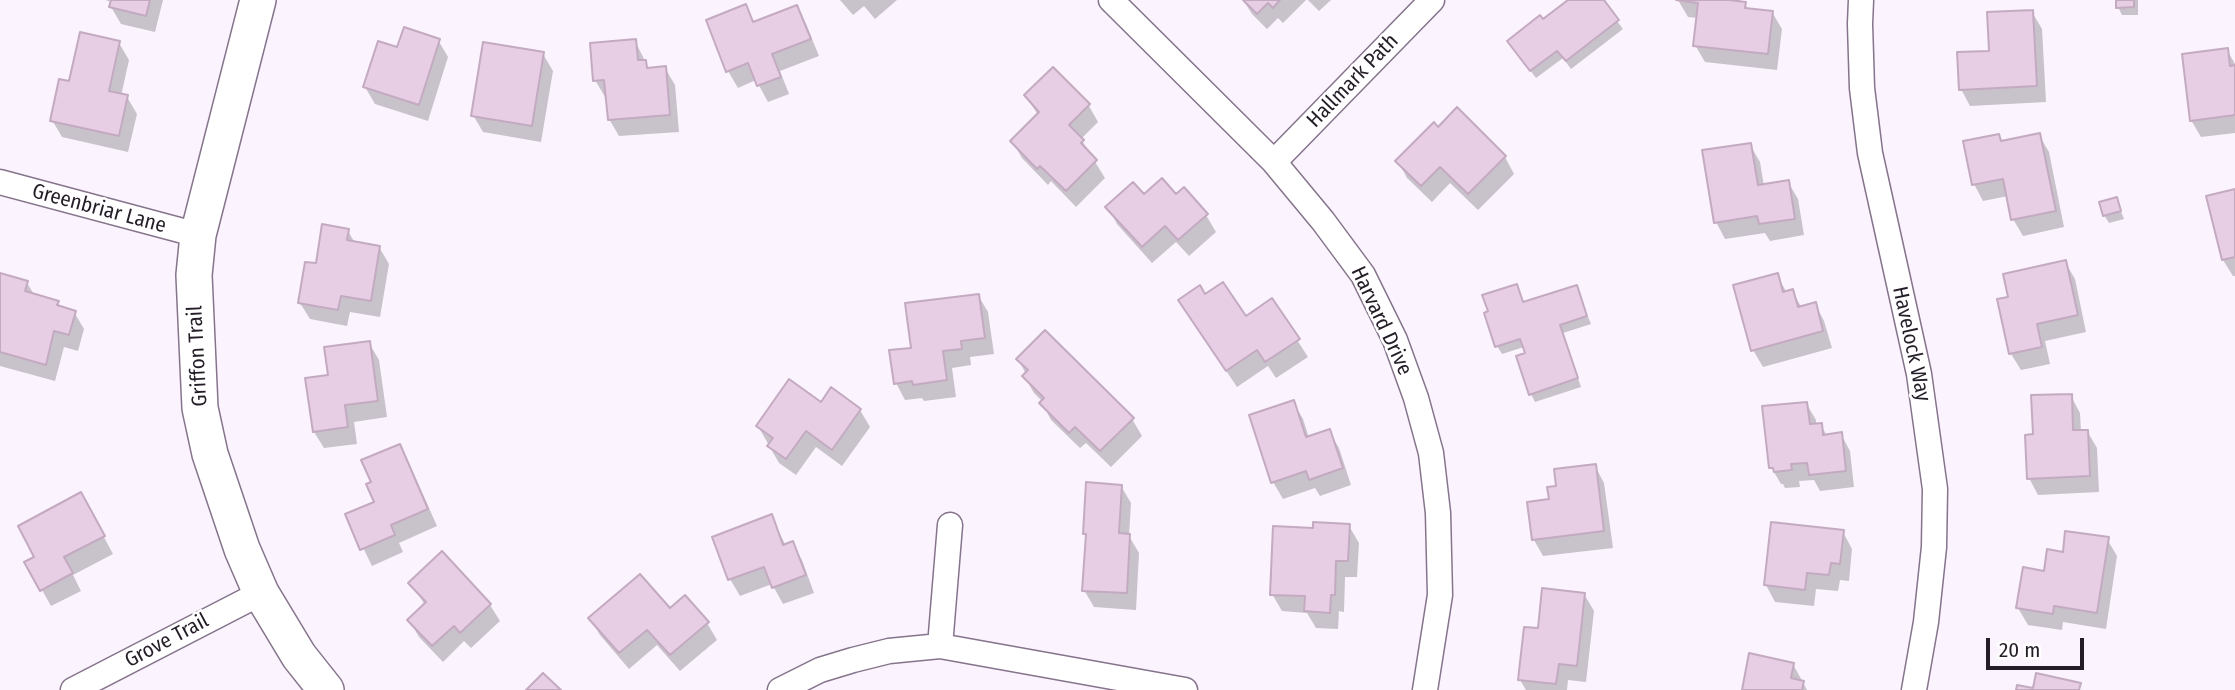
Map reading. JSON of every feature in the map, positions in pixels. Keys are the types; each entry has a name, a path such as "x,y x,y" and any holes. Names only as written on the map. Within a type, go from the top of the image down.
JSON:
{"street":[{"name":"Griffon Trail","path":"258,0 198,235 194,275 200,408 224,499 261,593 299,656 326,690"},
{"name":"Harvard Drive","path":"1111,0 1274,162 1323,220 1363,275 1395,340 1416,398 1431,453 1438,513 1440,595 1424,690"},
{"name":"Hallmark Path","path":"1274,162 1432,0"},
{"name":"Havelock Way","path":"1861,0 1862,88 1870,153 1919,374 1935,489 1934,547 1926,622 1914,690"},
{"name":"Greenbriar Lane","path":"0,182 198,235"},
{"path":"940,646 950,525"},
{"name":"Grove Trail","path":"74,690 261,593"},
{"path":"780,690 820,670 853,660 889,652 940,646 1185,690"}],"building":[{"path":"111,0 150,0 146,16 109,7"},
{"path":"1243,0 1280,0 1273,8 1268,3 1257,14"},
{"path":"1568,0 1604,0 1619,20 1566,61 1557,51 1530,71 1507,41 1540,15 1543,19"},
{"path":"1676,0 1729,0 1746,2 1745,8 1773,11 1768,54 1693,46 1698,3"},
{"path":"2116,0 2134,0 2134,7 2116,8"},
{"path":"746,4 753,22 797,5 811,39 772,54 781,77 757,86 748,63 726,72 706,20"},
{"path":"2033,10 2037,86 1959,90 1957,52 1989,51 1987,12"},
{"path":"404,27 440,39 419,105 363,87 378,41 397,47"},
{"path":"80,32 120,41 109,91 128,95 119,136 50,121 59,79 69,81"},
{"path":"636,39 638,60 646,60 647,68 666,66 670,115 608,120 604,80 593,81 590,43"},
{"path":"483,42 544,52 532,126 471,116"},
{"path":"2228,48 2230,66 2235,65 2235,115 2190,121 2182,54"},
{"path":"1053,67 1090,104 1069,125 1084,140 1081,143 1097,160 1066,191 1040,166 1037,169 1010,141 1039,112 1024,95"},
{"path":"1457,107 1506,156 1468,194 1440,167 1421,186 1395,161 1434,122 1438,127"},
{"path":"2040,133 2056,211 2011,220 2003,179 1972,185 1963,141 1999,134 2001,141"},
{"path":"1751,143 1758,185 1789,180 1795,219 1759,224 1757,216 1714,223 1702,150"},
{"path":"1162,178 1176,194 1184,187 1208,214 1178,240 1165,226 1142,247 1105,207 1133,182 1144,194"},
{"path":"2235,189 2235,257 2222,260 2206,196"},
{"path":"2117,197 2121,211 2103,216 2099,202"},
{"path":"322,224 349,229 347,240 380,246 371,301 341,296 338,310 298,303 305,262 316,263"},
{"path":"2066,260 2078,315 2037,324 2042,347 2009,354 1997,299 2008,297 2003,274"},
{"path":"0,273 28,281 25,291 59,301 57,305 76,311 69,335 54,331 46,365 0,352"},
{"path":"1778,273 1783,292 1793,289 1798,307 1816,302 1823,331 1751,351 1733,285"},
{"path":"1223,282 1246,316 1272,298 1300,339 1265,362 1257,350 1226,371 1178,300 1200,285 1205,294"},
{"path":"1517,284 1523,302 1577,285 1587,316 1560,325 1578,378 1529,395 1516,356 1525,353 1520,339 1495,347 1484,313 1488,311 1482,295"},
{"path":"979,294 985,338 961,341 962,349 943,351 947,380 913,385 912,381 894,384 889,350 911,348 905,303"},
{"path":"1045,330 1134,418 1100,451 1075,427 1069,433 1039,403 1044,398 1022,376 1028,370 1016,359"},
{"path":"370,341 378,401 345,405 348,427 313,432 305,378 328,375 324,347"},
{"path":"789,379 821,402 831,387 861,409 832,450 806,431 786,459 767,446 773,438 756,426"},
{"path":"2072,394 2073,430 2088,430 2090,476 2027,479 2025,435 2033,434 2031,395"},
{"path":"1294,400 1306,437 1330,429 1343,468 1309,480 1306,471 1271,483 1249,415"},
{"path":"1807,402 1810,424 1822,423 1823,435 1842,432 1846,471 1809,475 1807,463 1791,464 1792,470 1774,472 1773,468 1769,468 1762,406"},
{"path":"400,444 428,509 391,525 395,535 360,550 345,514 374,502 366,484 371,482 361,460"},
{"path":"1596,464 1604,531 1532,540 1527,502 1549,499 1547,487 1556,486 1554,469"},
{"path":"1086,482 1122,485 1119,533 1130,534 1127,593 1082,591"},
{"path":"81,492 105,536 64,557 73,573 40,591 24,562 34,557 18,526"},
{"path":"772,514 783,545 793,541 806,575 772,588 764,567 728,580 712,537"},
{"path":"1313,522 1350,524 1348,561 1336,561 1335,595 1331,595 1330,613 1304,611 1305,596 1270,595 1273,526 1313,528"},
{"path":"1771,522 1844,530 1840,564 1831,563 1829,575 1807,573 1805,590 1764,585"},
{"path":"2065,531 2109,537 2097,613 2054,606 2053,614 2016,608 2023,567 2044,571 2047,549 2063,552"},
{"path":"442,551 491,604 460,633 454,626 432,646 407,620 426,602 408,583"},
{"path":"640,574 670,608 685,595 709,622 670,655 647,630 619,653 588,618"},
{"path":"1542,588 1585,593 1577,666 1559,664 1556,684 1518,680 1524,627 1538,628"},
{"path":"1749,653 1794,663 1791,678 1804,681 1802,690 1742,690"},
{"path":"543,673 561,690 526,690"},
{"path":"2036,673 2081,683 2079,690 2016,690 2017,685 2033,688"}]}
